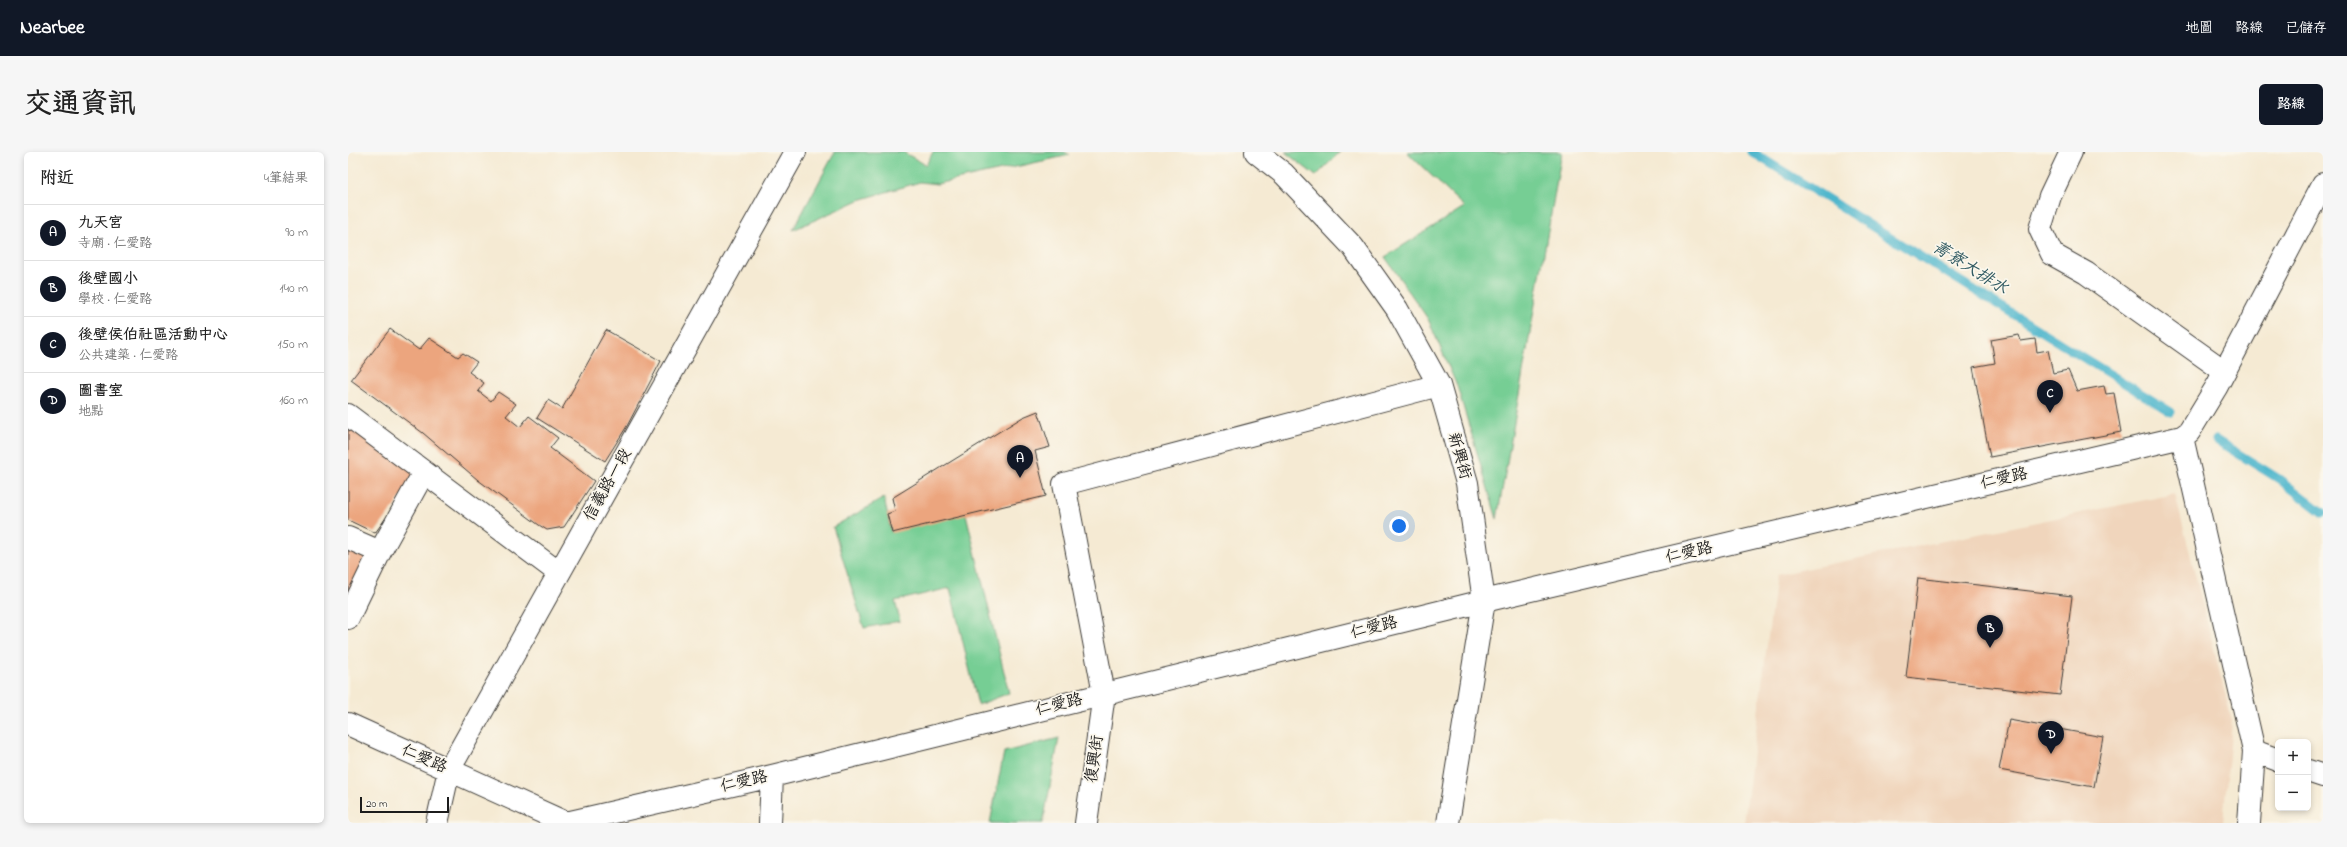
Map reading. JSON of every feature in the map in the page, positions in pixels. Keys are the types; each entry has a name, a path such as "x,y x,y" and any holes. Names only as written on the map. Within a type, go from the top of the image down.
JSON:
{"street":[{"name":"信義路一段","path":"437,823 449,770 795,152"},
{"name":"新興街","path":"1256,152 1284,174 1353,247 1397,309 1439,385 1467,483 1484,601 1448,823"},
{"path":"2071,152 2050,196 2040,229 2052,254 2086,273 2224,371"},
{"path":"2249,823 2254,751 2182,437 2189,432 2224,371 2323,184"},
{"name":"復興街","path":"1086,823 1104,694 1064,484 1439,385"},
{"path":"348,415 559,573"},
{"name":"仁愛路","path":"348,724 566,823 772,776 1484,601 2182,437"},
{"path":"348,618 380,552 424,472"},
{"path":"348,538 380,552"},
{"path":"2254,751 2275,759"},
{"path":"2311,772 2323,776"},
{"path":"770,823 772,776"}],"shaded area":[{"path":"2175,494 2232,721 2223,823 1744,823 1776,575"}],"green space":[{"path":"835,152 903,152 926,165 933,152 1064,152 1070,155 937,184 920,182 859,200 793,230"},
{"path":"1285,152 1340,152 1316,176"},
{"path":"1407,152 1562,152 1497,519 1457,386 1428,319 1385,257 1464,207"},
{"path":"884,498 891,532 966,514 1009,693 978,705 950,588 895,601 900,621 864,628 833,527"},
{"path":"1059,738 1043,823 990,823 1004,752"}],"building":[{"path":"390,329 419,350 429,338 458,357 463,353 477,362 469,372 484,383 478,391 491,401 498,392 516,404 506,416 520,427 529,416 558,438 550,448 594,481 564,527 547,530 539,525 478,480 423,433 351,380"},
{"path":"606,330 661,361 627,426 605,461 537,418 548,400 562,409"},
{"path":"2019,335 2021,341 2035,339 2037,352 2048,350 2053,373 2068,370 2077,391 2104,386 2106,394 2114,393 2121,432 1990,457 1973,367 1995,363 1991,340"},
{"path":"1038,411 1050,447 1035,451 1046,496 892,533 887,514 895,511 892,498 1023,417"},
{"path":"348,419 419,472 375,533 348,520"},
{"path":"348,542 377,557 348,610"},
{"path":"1918,578 2072,596 2060,695 1906,677"},
{"path":"2009,720 2103,737 2094,787 1999,770"}],"waterway":[{"name":"菁寮大排水","path":"1752,152 2171,412"},
{"name":"菁寮大排水","path":"2216,440 2279,479 2323,513"}],"place":[{"name":"後壁侯伯社區活動中心","path":"2050,413"},
{"name":"九天宮","path":"1020,478"},
{"name":"後壁國小","path":"1990,648"},
{"name":"圖書室","path":"2051,754"}]}
